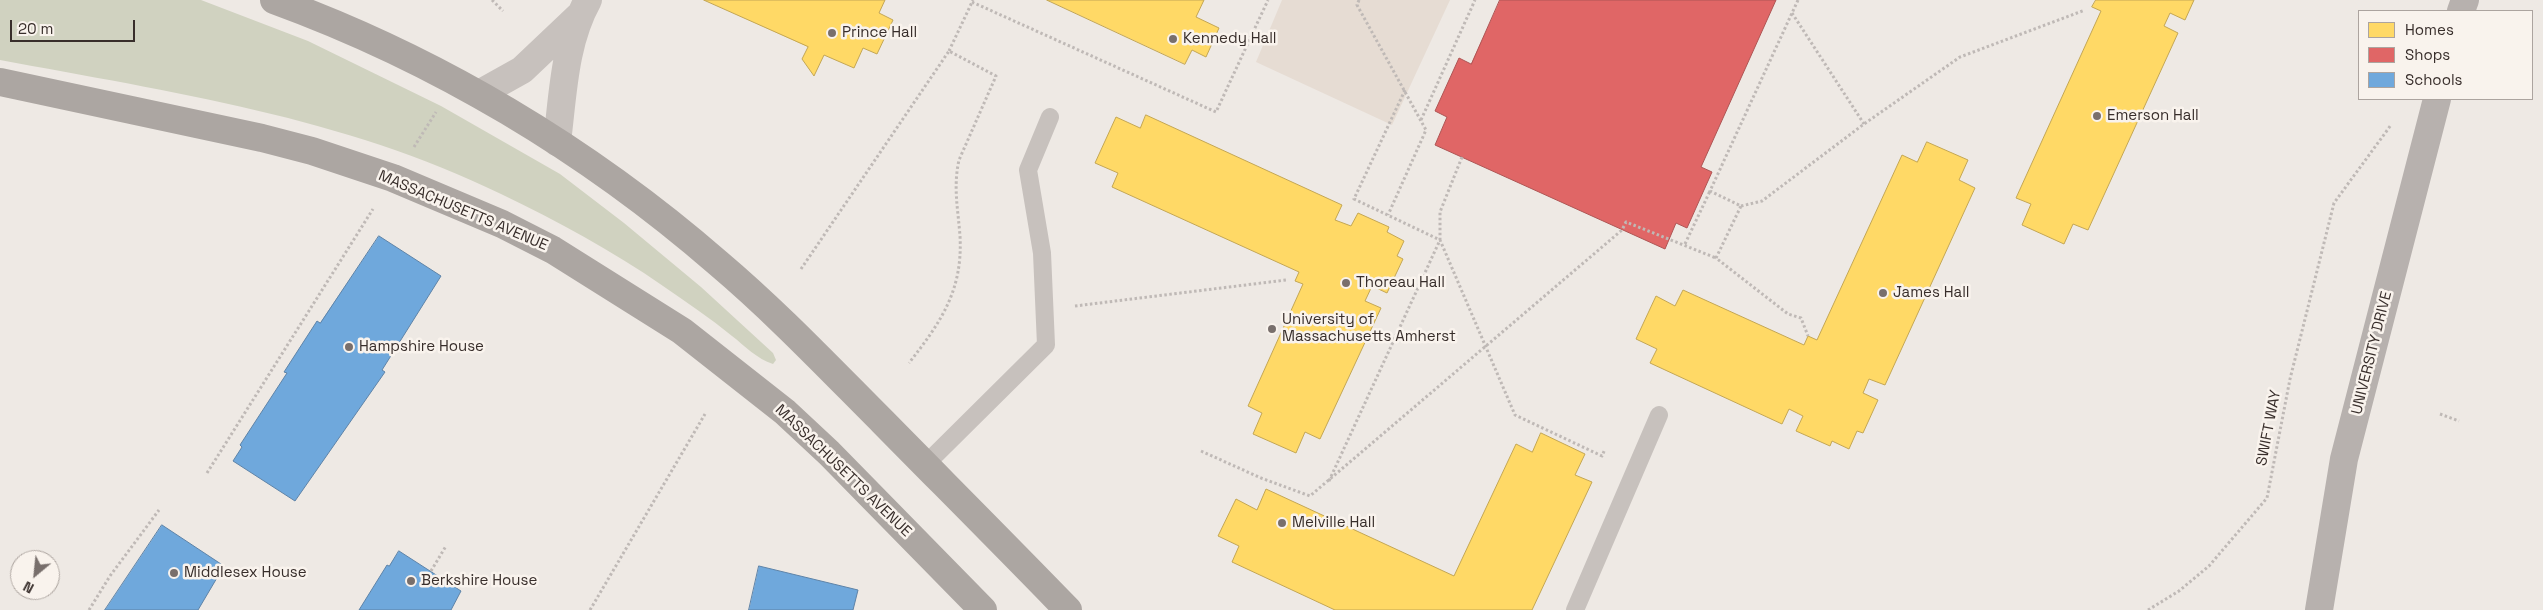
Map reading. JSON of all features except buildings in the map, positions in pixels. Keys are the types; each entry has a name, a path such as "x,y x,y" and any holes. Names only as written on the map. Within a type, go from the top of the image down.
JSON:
{"main road":[{"path":"274,0 399,53 480,94 557,142 623,188 718,263 820,359 1068,610"},
{"name":"MASSACHUSETTS AVENUE","path":"0,82 262,138 312,151 393,178 502,224 553,250 682,331 785,412 829,453 983,610"},
{"name":"UNIVERSITY DRIVE","path":"2319,610 2344,459 2437,100"}],"street":[{"path":"480,94 522,70 584,7"},
{"path":"557,142 570,49 584,7"}],"lane":[{"path":"925,464 1046,345 1042,252 1028,170 1050,117"},
{"path":"1575,610 1659,416"}],"path":[{"path":"492,0 503,10"},
{"path":"800,269 949,51 972,1 1216,112 1268,0"},
{"path":"1359,0 1357,5 1426,130 1388,216"},
{"path":"1421,120 1475,0"},
{"path":"1685,244 1798,0"},
{"path":"1710,191 1741,206 1762,202 1864,124 1960,56 2085,10"},
{"path":"1792,14 1864,124"},
{"path":"909,364 938,325 957,284 960,259 954,188 956,172 959,160 996,76 949,51"},
{"path":"1404,90 1354,199 1440,240"},
{"path":"408,155 441,106"},
{"name":"SWIFT WAY","path":"2148,610 2180,591 2210,566 2266,498 2290,379 2334,203 2393,123"},
{"path":"1462,157 1440,212 1440,240 1515,415 1602,456 1605,449"},
{"path":"1716,258 1741,206"},
{"path":"206,473 369,214"},
{"path":"1201,451 1260,478 1310,496 1328,484 1622,230 1626,222 1716,258 1788,314 1801,318 1808,336"},
{"path":"1328,484 1440,240"},
{"path":"1044,310 1286,280"},
{"path":"590,610 705,414"},
{"path":"2440,414 2459,422"},
{"path":"88,610 110,576 159,510"},
{"path":"431,571 446,546"}],"green space":[{"path":"0,0 201,0 308,41 441,106 560,174 624,223 701,287 773,353 776,360 773,364 756,356 698,310 605,249 522,204 441,167 381,145 319,126 256,110 0,60"}],"shaded area":[{"path":"1282,0 1450,0 1392,125 1256,62"}],"place":[{"name":"Prince Hall","path":"832,33"},
{"name":"Kennedy Hall","path":"1173,39"},
{"name":"Emerson Hall","path":"2097,116"},
{"name":"Thoreau Hall","path":"1346,283"},
{"name":"James Hall","path":"1883,293"},
{"name":"University of Massachusetts Amherst","path":"1272,329"},
{"name":"Hampshire House","path":"349,347"},
{"name":"Melville Hall","path":"1282,523"},
{"name":"Middlesex House","path":"174,573"},
{"name":"Berkshire House","path":"411,581"}]}
